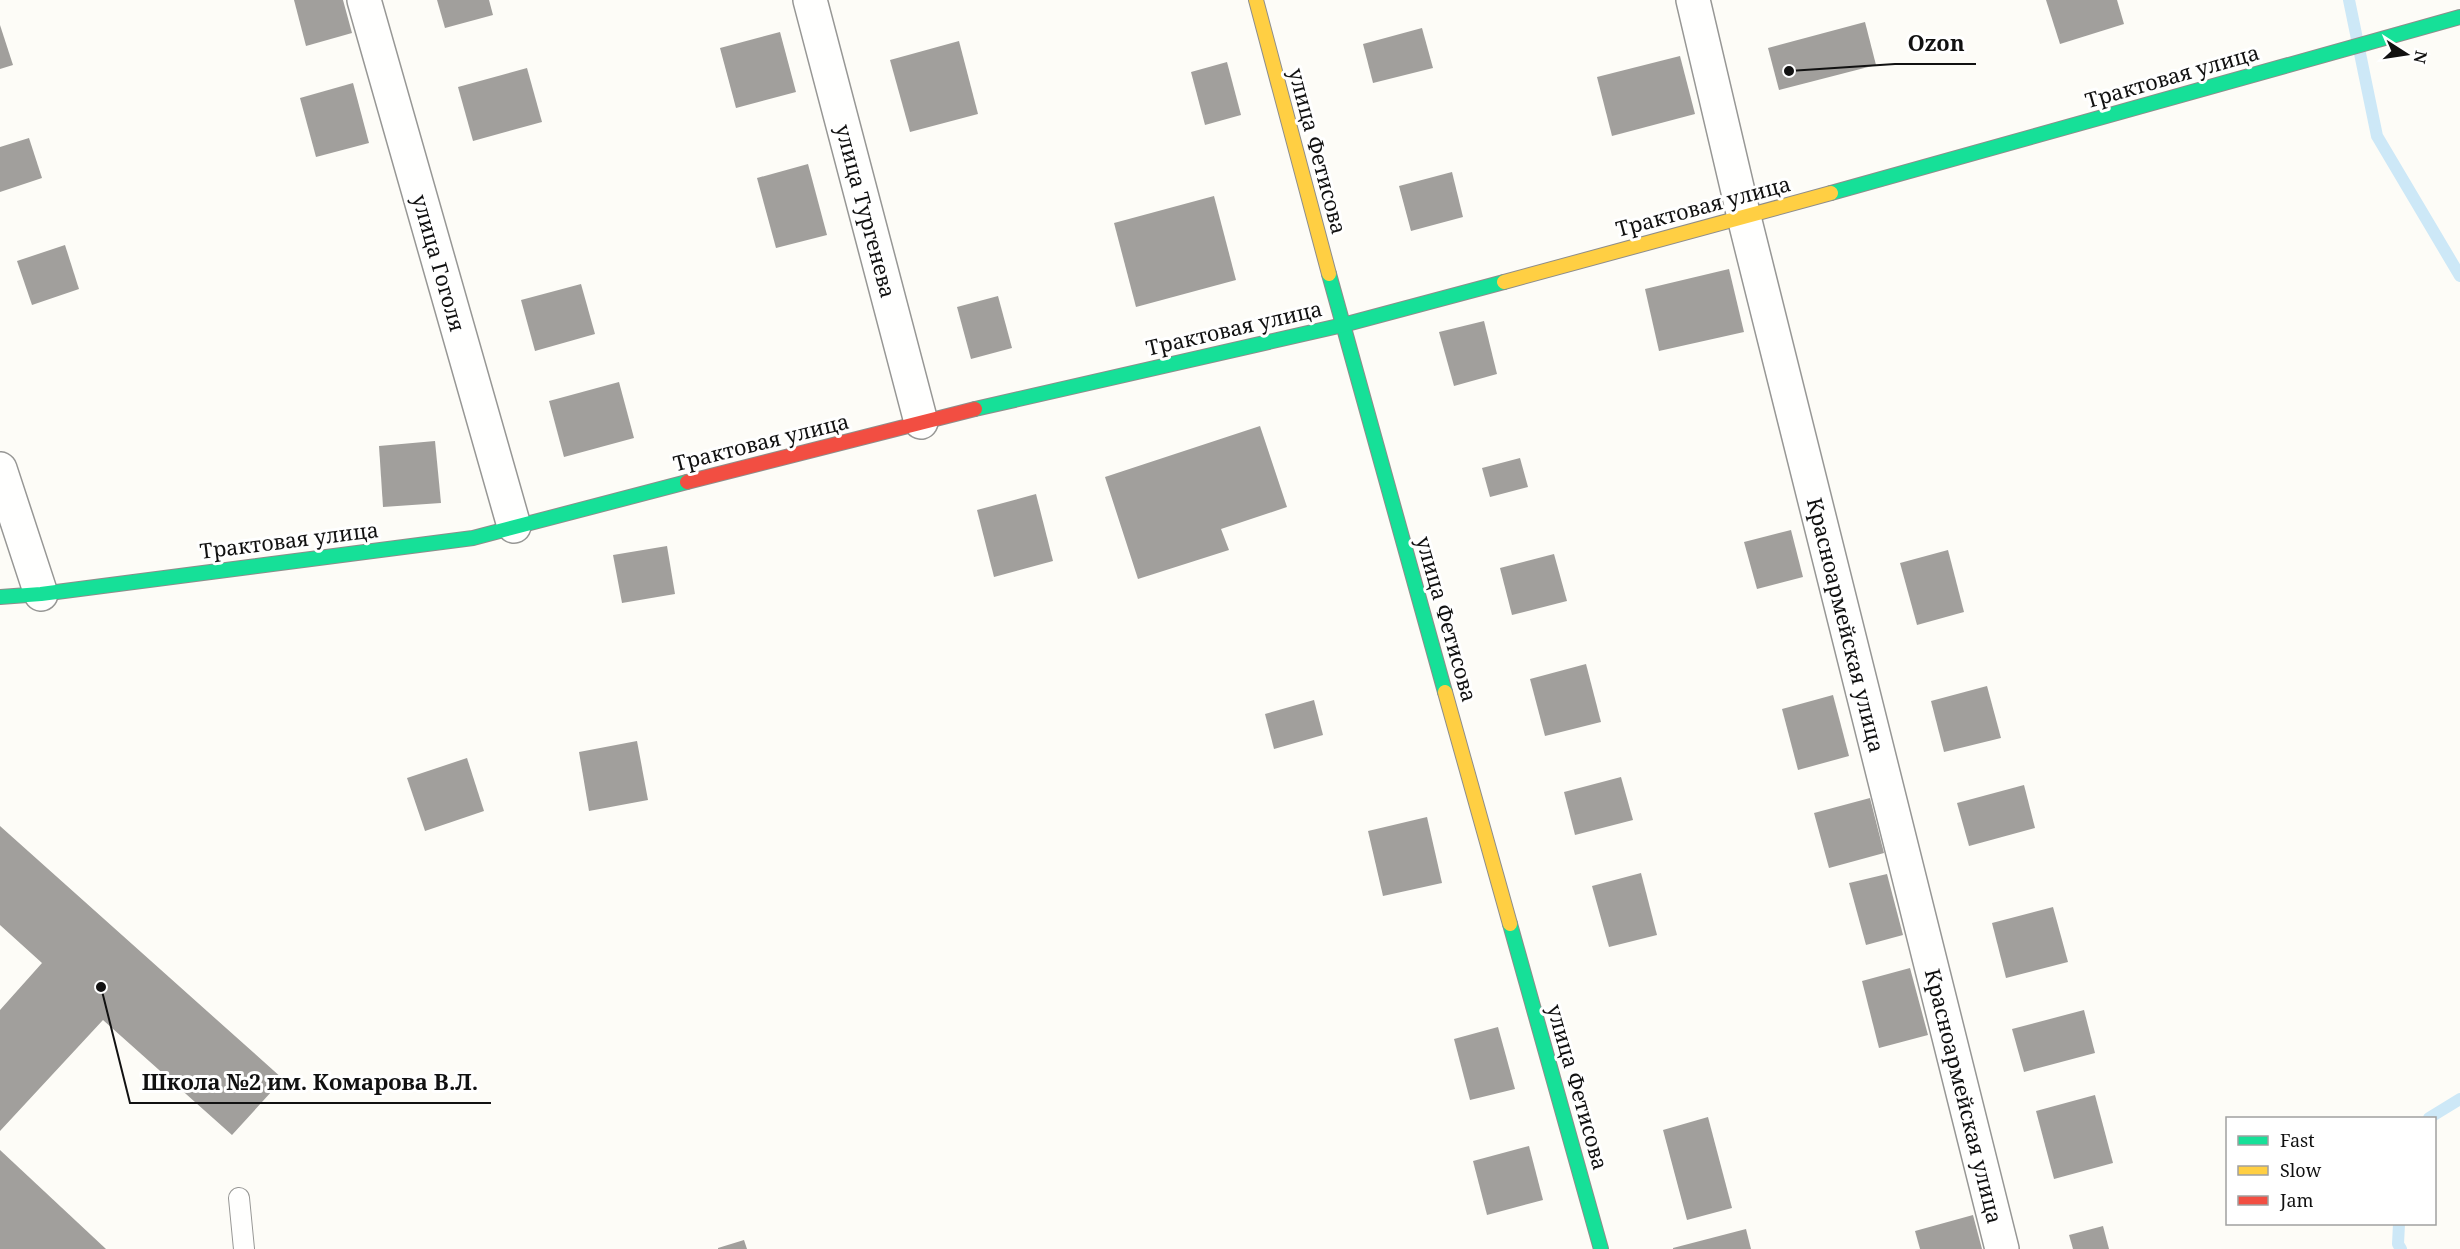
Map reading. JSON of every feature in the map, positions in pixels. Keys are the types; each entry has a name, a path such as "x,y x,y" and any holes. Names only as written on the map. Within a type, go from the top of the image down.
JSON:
{"street":[{"name":"улица Гоголя","path":"364,0 514,526"},
{"name":"улица Тургенева","path":"810,0 921,422"},
{"name":"улица Фетисова","path":"1256,0 1343,325 1601,1249"},
{"name":"Красноармейская улица","path":"1693,0 1744,217 2002,1249"},
{"name":"Трактовая улица","path":"0,597 41,594 473,538 921,422 1343,325 1744,217 2460,17"},
{"path":"0,469 41,594"}],"lane":[{"path":"239,1198 244,1249"}],"building":[{"path":"294,0 343,0 352,33 306,46"},
{"path":"437,0 489,0 493,15 445,28"},
{"path":"2046,0 2117,0 2124,24 2060,44"},
{"path":"1865,22 1876,65 1779,90 1768,48"},
{"path":"0,25 13,65 0,69"},
{"path":"1422,28 1433,68 1373,83 1363,44"},
{"path":"780,32 796,92 736,108 720,48"},
{"path":"959,41 978,114 910,132 890,60"},
{"path":"1680,56 1695,114 1612,136 1597,77"},
{"path":"1227,62 1241,115 1205,125 1191,72"},
{"path":"527,68 542,122 473,141 458,87"},
{"path":"353,83 369,143 316,157 300,98"},
{"path":"29,138 42,178 0,192 0,147"},
{"path":"808,164 827,235 776,248 757,178"},
{"path":"1452,172 1463,217 1411,231 1399,186"},
{"path":"1214,196 1236,280 1136,307 1114,223"},
{"path":"65,245 79,289 32,305 17,261"},
{"path":"1729,269 1744,332 1659,351 1645,289"},
{"path":"581,284 595,334 535,351 521,300"},
{"path":"998,296 1012,348 971,359 957,307"},
{"path":"1484,321 1497,374 1454,386 1439,332"},
{"path":"619,382 634,438 564,457 549,401"},
{"path":"1260,426 1287,507 1221,529 1229,550 1138,579 1105,477"},
{"path":"435,441 441,503 383,507 379,446"},
{"path":"1520,458 1528,487 1490,497 1482,468"},
{"path":"1036,494 1053,561 994,577 977,510"},
{"path":"1791,530 1803,577 1757,589 1744,542"},
{"path":"667,546 675,594 622,603 613,555"},
{"path":"1948,550 1964,612 1917,625 1900,563"},
{"path":"1554,554 1567,601 1512,615 1500,568"},
{"path":"1586,664 1601,722 1545,736 1530,679"},
{"path":"1987,686 2001,738 1944,752 1931,701"},
{"path":"1833,695 1849,756 1798,770 1782,709"},
{"path":"1314,700 1323,735 1274,749 1265,714"},
{"path":"637,741 648,800 589,811 579,752"},
{"path":"467,758 484,811 425,831 407,778"},
{"path":"1621,777 1633,820 1575,835 1564,792"},
{"path":"2024,785 2035,828 1969,846 1957,803"},
{"path":"1870,798 1884,853 1829,868 1814,813"},
{"path":"1427,817 1442,883 1383,896 1368,831"},
{"path":"0,826 283,1079 232,1135 103,1020 0,1131 0,1010 42,963 0,925"},
{"path":"1641,873 1657,935 1609,947 1592,886"},
{"path":"1887,874 1903,935 1866,945 1849,883"},
{"path":"2053,907 2068,962 2006,978 1992,923"},
{"path":"1910,968 1928,1035 1879,1048 1862,981"},
{"path":"2084,1010 2095,1053 2024,1072 2012,1029"},
{"path":"1498,1027 1515,1089 1470,1100 1454,1039"},
{"path":"2095,1095 2113,1163 2054,1179 2036,1111"},
{"path":"1708,1117 1732,1208 1687,1220 1663,1130"},
{"path":"1529,1146 1543,1200 1487,1215 1473,1161"},
{"path":"0,1150 106,1249 0,1249"},
{"path":"1973,1215 1982,1249 1920,1249 1915,1231"},
{"path":"2103,1226 2109,1249 2073,1249 2069,1235"},
{"path":"1746,1229 1751,1249 1673,1249 1673,1248"},
{"path":"744,1240 747,1249 718,1249 718,1248"}],"waterway":[{"path":"2349,0 2377,136 2460,276"},
{"path":"2431,1117 2460,1099"},
{"path":"2399,1225 2398,1244 2401,1249"}],"traffic: fast":[{"path":"1831,193 2460,17"},
{"path":"1329,274 1445,692"},
{"path":"975,409 1343,325 1504,282"},
{"path":"0,597 41,594 473,538 687,482"},
{"path":"1510,924 1601,1249"}],"traffic: slow":[{"path":"1256,0 1329,274"},
{"path":"1504,282 1831,193"},
{"path":"1445,692 1510,924"}],"traffic: jam":[{"path":"687,482 975,409"}],"place":[{"name":"Ozon","path":"1789,71"},
{"name":"Школа №2 им. Комарова В.Л.","path":"101,987"}]}
